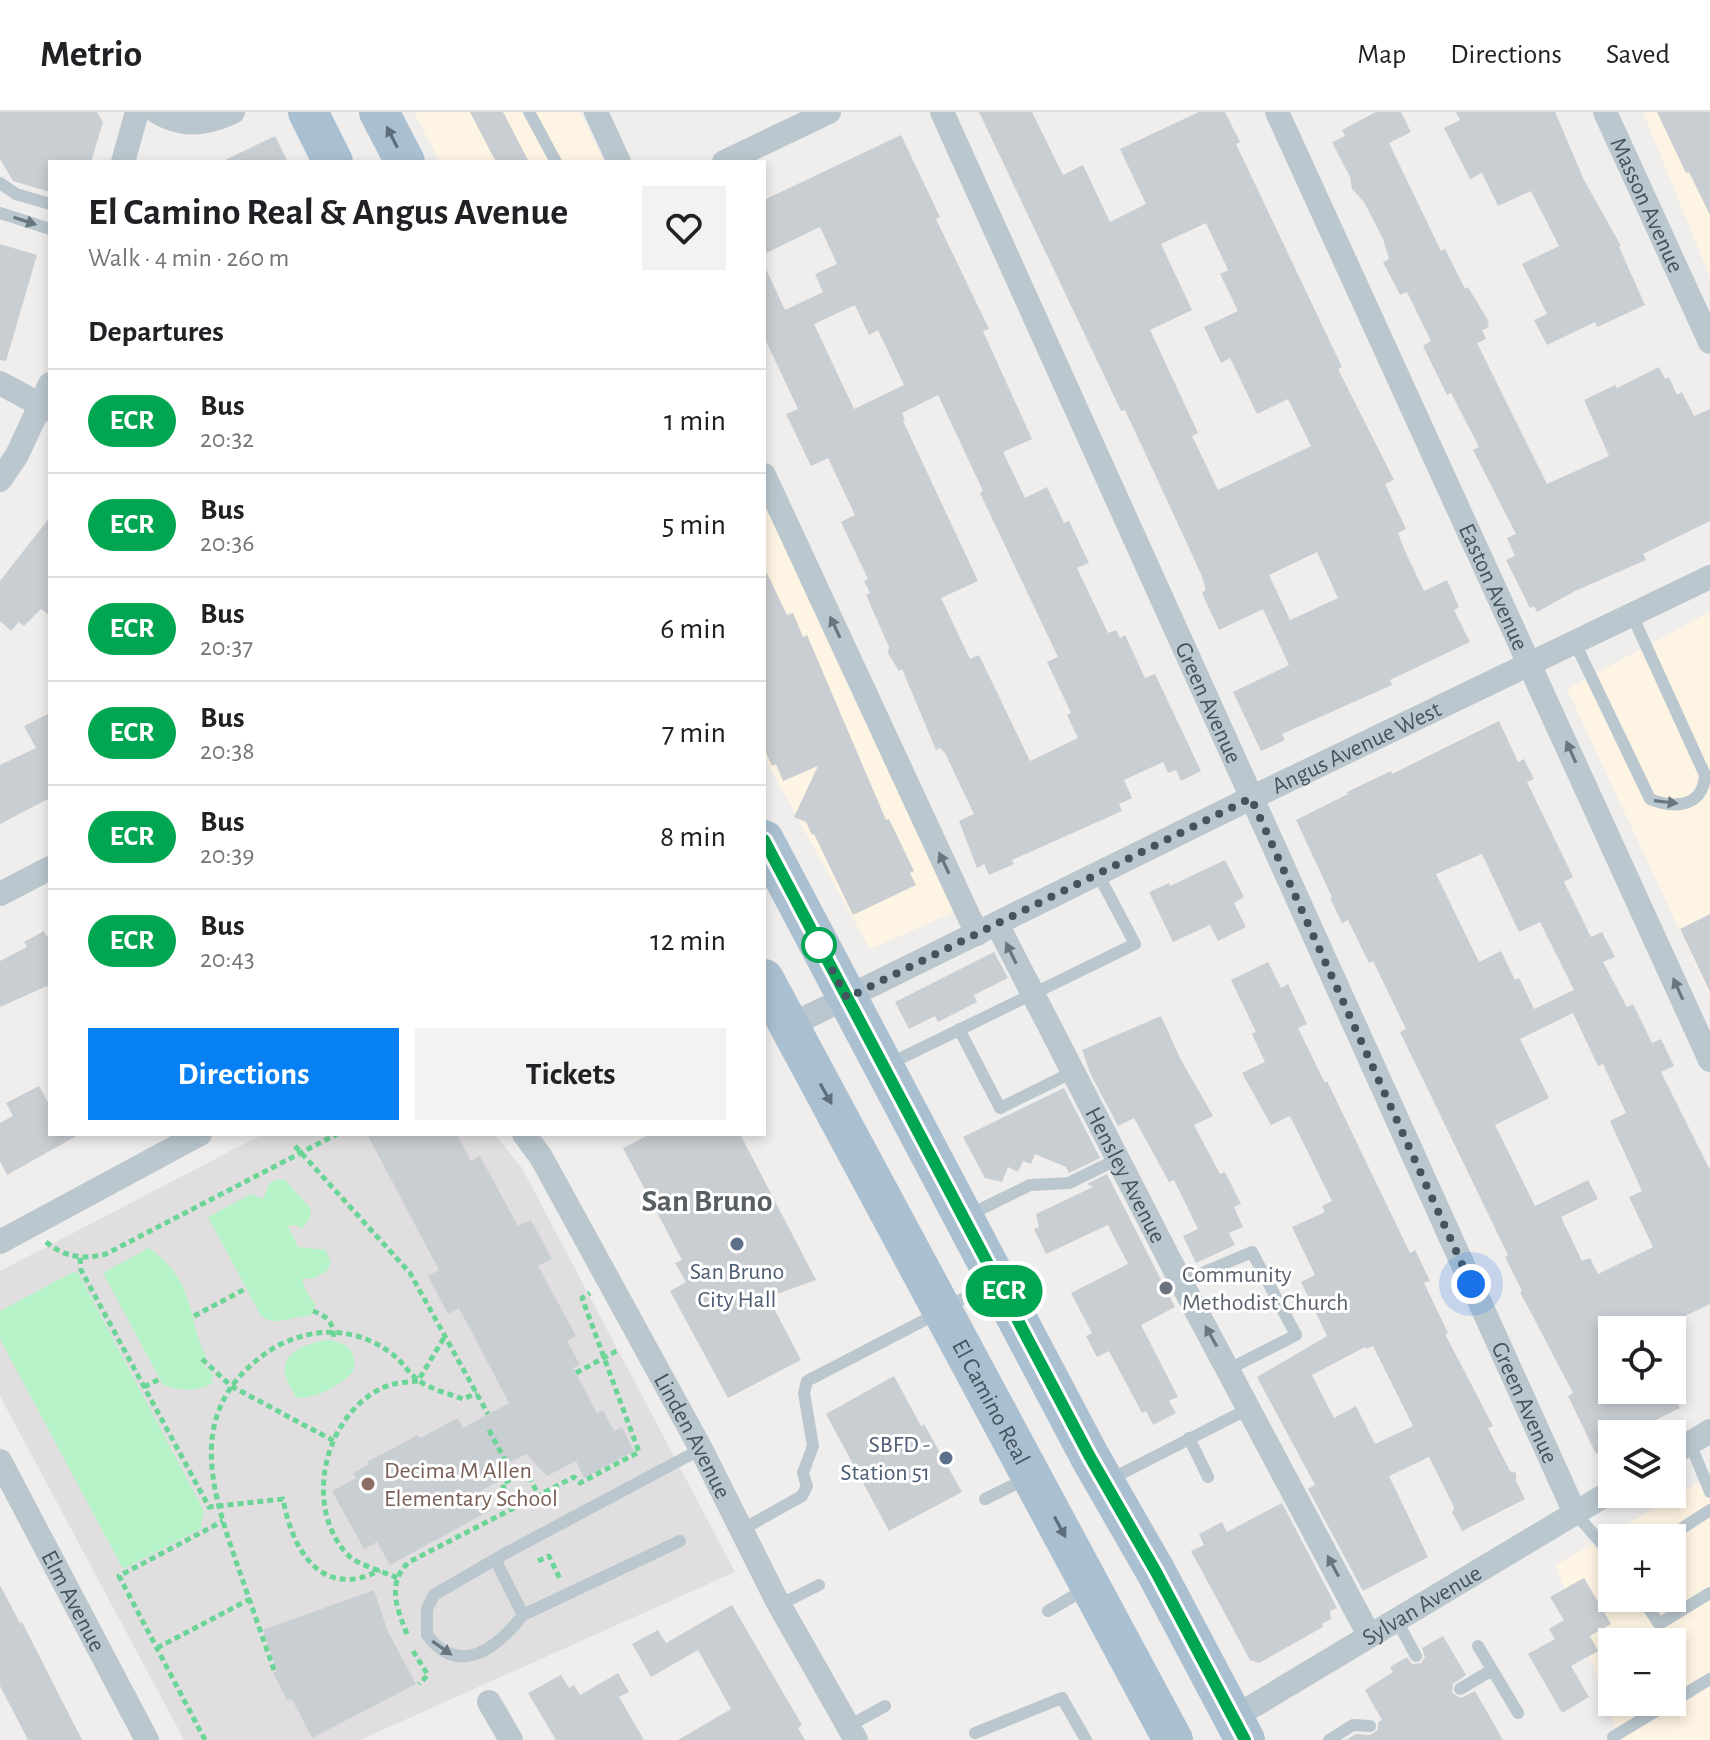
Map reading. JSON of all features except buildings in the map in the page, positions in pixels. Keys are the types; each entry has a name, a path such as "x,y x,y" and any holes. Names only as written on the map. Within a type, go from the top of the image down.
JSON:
{"main road":[{"path":"308,112 332,160"},
{"path":"379,112 404,160"},
{"path":"766,844 1104,1482 1156,1572 1239,1729"},
{"name":"El Camino Real","path":"766,983 1173,1740"}],"street":[{"path":"124,160 137,112"},
{"path":"157,112 187,124 215,121 233,112"},
{"path":"596,112 618,160"},
{"path":"728,160 829,112"},
{"name":"Green Avenue","path":"942,112 1575,1513"},
{"name":"Easton Avenue","path":"1277,112 1710,1060"},
{"name":"Masson Avenue","path":"1605,112 1710,342"},
{"path":"0,383 47,400 0,480"},
{"name":"Hensley Avenue","path":"766,479 987,929 1031,995 1073,1072 1369,1635"},
{"name":"Angus Avenue West","path":"789,1026 1251,798 1710,577"},
{"path":"0,894 48,869"},
{"path":"0,1242 196,1136"},
{"name":"Linden Avenue","path":"525,1136 541,1157 701,1449 779,1605 852,1733"},
{"name":"Elm Avenue","path":"0,1461 147,1740"},
{"name":"Sylvan Avenue","path":"1239,1729 1369,1635 1598,1499"},
{"path":"489,1702 511,1740"}],"lane":[{"path":"529,112 555,160"},
{"path":"0,183 16,194 48,203"},
{"path":"0,213 48,228"},
{"path":"1575,643 1650,799 1665,805 1696,798 1704,789 1705,775 1632,615"},
{"path":"884,1066 1135,944 1098,874"},
{"path":"959,1029 1000,1108 1073,1072"},
{"path":"964,1217 1030,1185 1069,1183 1118,1159"},
{"path":"1181,1282 1252,1252 1296,1335 1229,1369"},
{"path":"743,1529 802,1496 807,1486 803,1473 813,1446 804,1393 807,1381 944,1310 997,1278"},
{"path":"1104,1482 1248,1409"},
{"path":"1189,1438 1208,1477"},
{"path":"1691,1443 1710,1492"},
{"path":"680,1541 523,1615 506,1637 471,1656 457,1658 445,1653 427,1635 427,1609 434,1595 701,1449"},
{"path":"985,1499 1032,1475"},
{"path":"1686,1526 1710,1510"},
{"path":"1575,1513 1598,1539"},
{"path":"496,1561 523,1615"},
{"path":"779,1605 819,1585"},
{"path":"1048,1611 1091,1586"},
{"path":"1686,1608 1710,1593"},
{"path":"1651,1612 1659,1624 1679,1612"},
{"path":"1396,1619 1416,1656"},
{"path":"1478,1646 1518,1713"},
{"path":"1460,1689 1492,1670"},
{"path":"1686,1694 1710,1679"},
{"path":"975,1733 1062,1698 1086,1740"},
{"path":"852,1733 885,1706"},
{"path":"1615,1740 1613,1737 1648,1716"},
{"path":"1330,1740 1353,1725 1370,1726"},
{"path":"1330,1740 1343,1740"}],"path":[{"path":"42,1239 56,1250 80,1258 106,1254 333,1136"},
{"path":"295,1146 410,1273 488,1414"},
{"path":"80,1258 81,1270 209,1507 283,1499 295,1543 301,1554 317,1569 350,1579 366,1578 380,1570"},
{"path":"194,1316 247,1288"},
{"path":"419,1684 428,1675 418,1662 395,1605 397,1578 409,1562 574,1477 580,1483 639,1452 582,1298 594,1291"},
{"path":"313,1311 328,1318 334,1326 333,1341"},
{"path":"274,1670 212,1483 212,1446 219,1413 231,1386 254,1362 283,1343 315,1334 347,1333 381,1346 418,1381 463,1399 477,1393"},
{"path":"397,1578 350,1557 336,1541 323,1510 321,1490 324,1470 334,1441 354,1411 380,1389 418,1381 445,1336"},
{"path":"576,1373 613,1353"},
{"path":"202,1359 231,1386 334,1441"},
{"path":"144,1387 160,1379"},
{"path":"489,1430 514,1477"},
{"path":"515,1508 502,1484 526,1471 539,1496"},
{"path":"205,1740 119,1576 223,1521"},
{"path":"157,1648 250,1599"}],"shaded area":[{"path":"414,112 580,112 603,160 439,160"},
{"path":"1643,112 1710,112 1710,277"},
{"path":"766,498 963,908 870,949 766,761"},
{"path":"1710,612 1710,995 1567,689"},
{"name":"Decima M Allen Elementary School","path":"259,1136 495,1136 522,1168 735,1572 360,1740 184,1740 0,1396 0,1271"},
{"path":"1710,1476 1710,1740 1620,1740 1611,1716 1686,1716 1686,1628 1598,1628 1598,1680 1556,1565 1598,1541 1598,1612 1686,1612 1686,1524 1627,1524 1655,1508 1686,1508 1686,1490"}],"green space":[{"path":"275,1180 285,1180 311,1209 310,1218 302,1229 296,1225 288,1226 298,1247 326,1250 331,1263 327,1271 314,1278 302,1279 316,1305 310,1316 277,1321 260,1314 208,1217 251,1194 263,1199 269,1184"},
{"path":"149,1248 175,1273 183,1286 206,1357 200,1361 214,1376 211,1379 213,1383 188,1390 163,1385 103,1273"},
{"path":"73,1272 78,1273 204,1511 202,1528 123,1569 0,1339 0,1311"},
{"path":"327,1340 349,1348 354,1357 354,1369 329,1390 298,1398 291,1389 285,1364 301,1348"}],"bus line":[{"name":"ECR","path":"766,844 1090,1457 1156,1572 1245,1740"}],"place":[{"name":"San Bruno City Hall","path":"737,1244"},
{"name":"Community Methodist Church","path":"1166,1288"},
{"name":"SBFD - Station 51","path":"946,1458"},
{"name":"Decima M Allen Elementary School","path":"368,1484"}],"district":[{"name":"San Bruno","path":"707,1200"}],"route":[{"path":"819,945 847,998 1251,798 1471,1284"}]}
